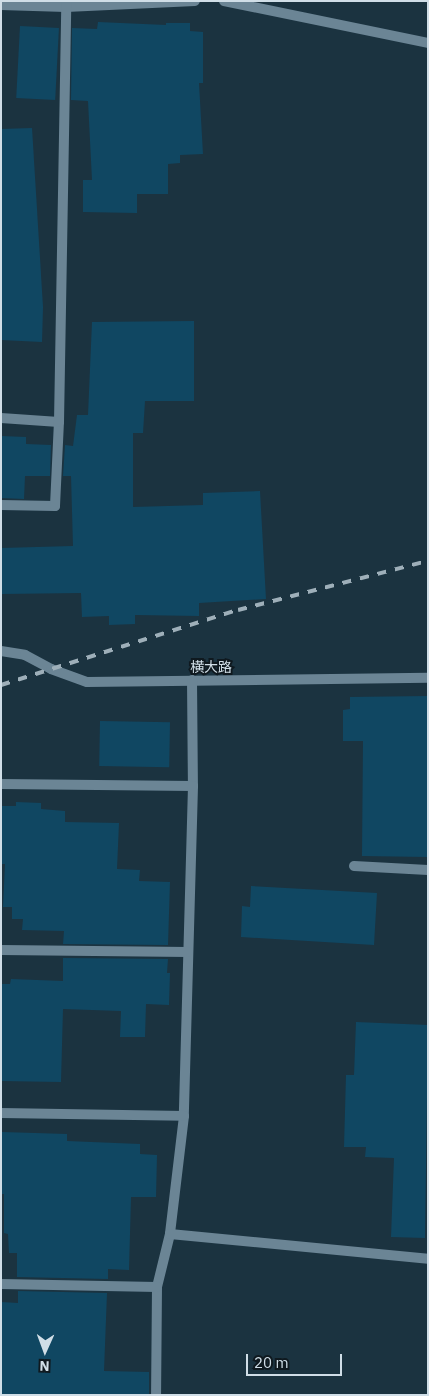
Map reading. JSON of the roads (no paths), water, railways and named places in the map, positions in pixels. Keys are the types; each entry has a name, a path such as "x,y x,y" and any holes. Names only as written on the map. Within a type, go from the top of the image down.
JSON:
{"street":[{"path":"1,4 195,1"},
{"path":"224,1 428,43"},
{"path":"1,505 55,506 59,422 66,4"},
{"path":"1,418 59,422"},
{"name":"横大路","path":"1,652 25,654 51,669 87,682 428,678"},
{"path":"156,1395 157,1288 170,1234 184,1116 193,786 192,680"},
{"path":"1,784 193,786"},
{"path":"354,866 428,870"},
{"path":"1,950 188,952"},
{"path":"1,1113 184,1116"},
{"path":"170,1234 428,1259"},
{"path":"1,1284 157,1288"}],"railway":[{"path":"1,685 238,610 428,561"}]}
